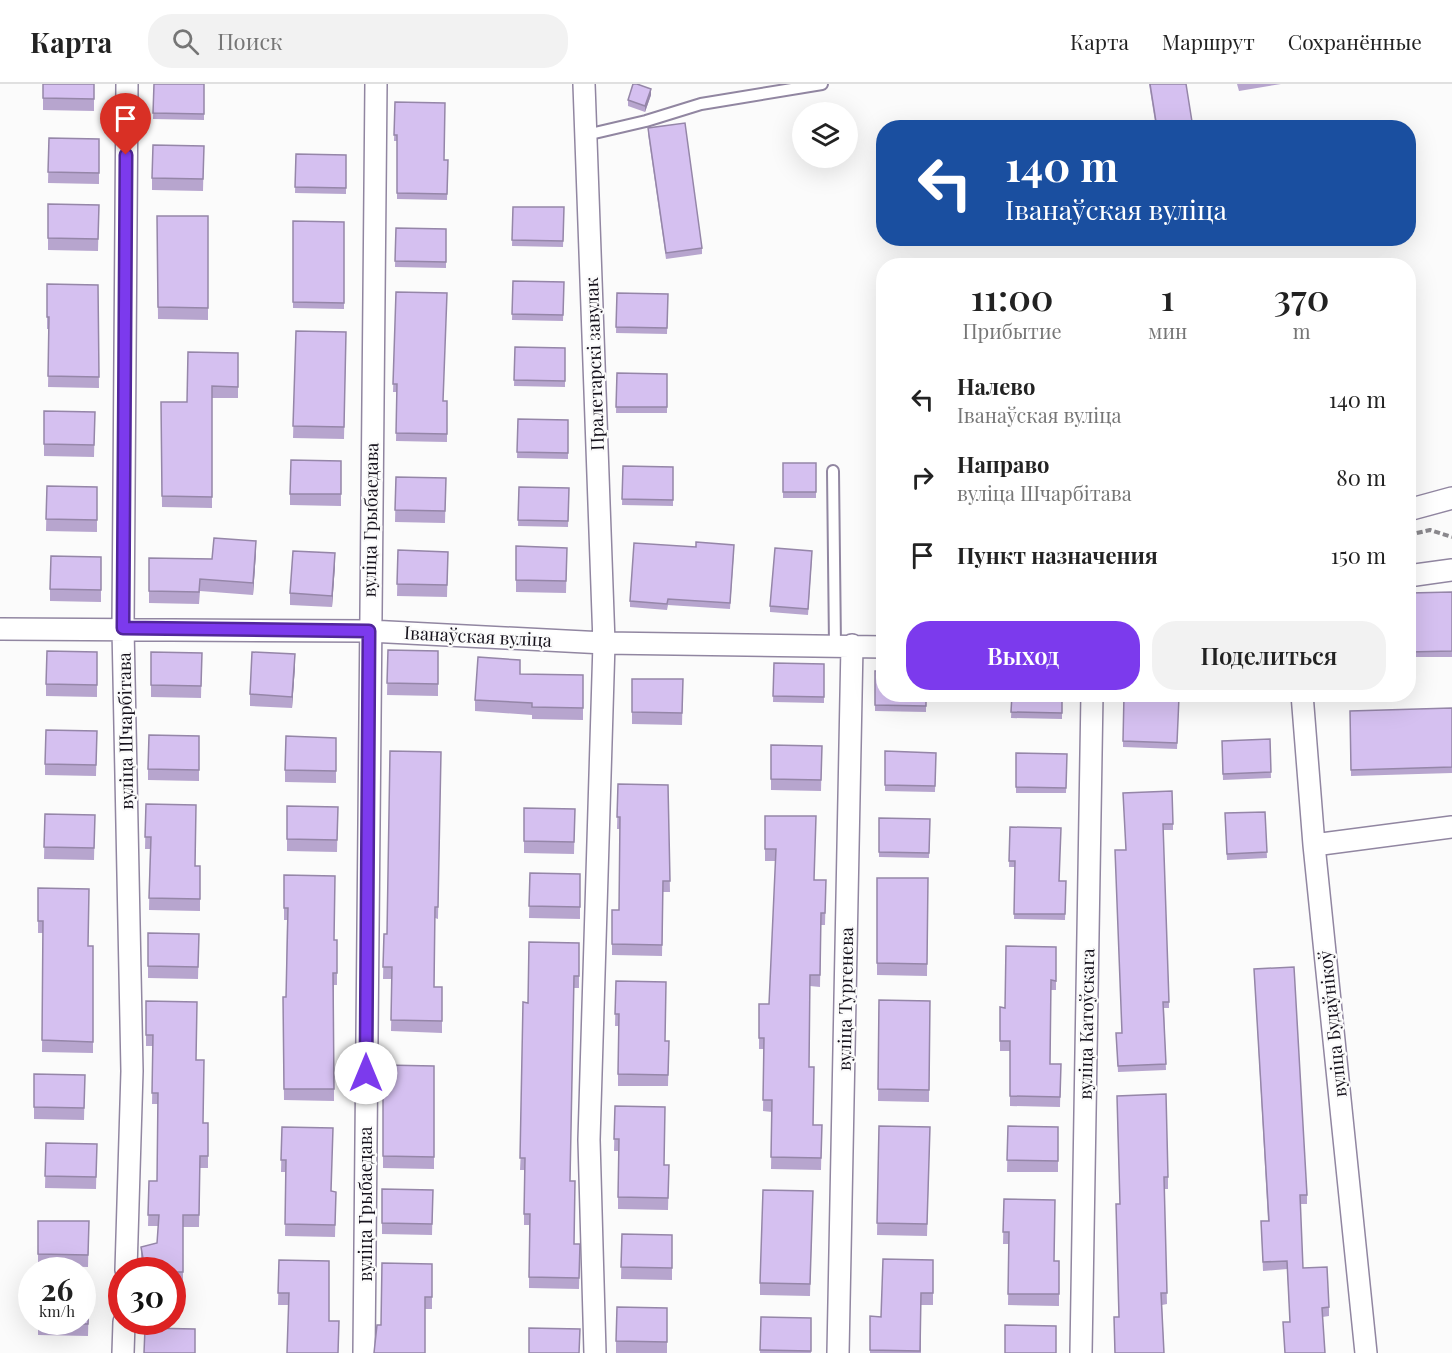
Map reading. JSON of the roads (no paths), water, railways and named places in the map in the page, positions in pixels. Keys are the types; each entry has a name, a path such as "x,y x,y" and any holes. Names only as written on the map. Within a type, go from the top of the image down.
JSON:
{"street":[{"name":"вуліца Шчарбітава","path":"126,1257 132,1071 123,628 127,84"},
{"name":"вуліца Грыбаедава","path":"364,1353 369,631 376,84"},
{"name":"Пралетарскі завулак","path":"584,84 604,643 589,1140 595,1353"},
{"path":"1416,508 1452,498"},
{"path":"1416,575 1452,570"},
{"name":"Іванаўская вуліца","path":"0,629 369,631 604,643 876,646"},
{"name":"вуліца Тургенева","path":"838,1353 843,645"},
{"name":"вуліца Катоўскага","path":"1080,1353 1092,702"},
{"name":"вуліца Будаўнікоў","path":"1303,702 1314,845 1366,1353"},
{"path":"1314,845 1452,827"},
{"path":"123,1353 124,1335"}],"lane":[{"path":"586,135 646,121 701,104 822,84"},
{"path":"833,471 843,645"}]}
